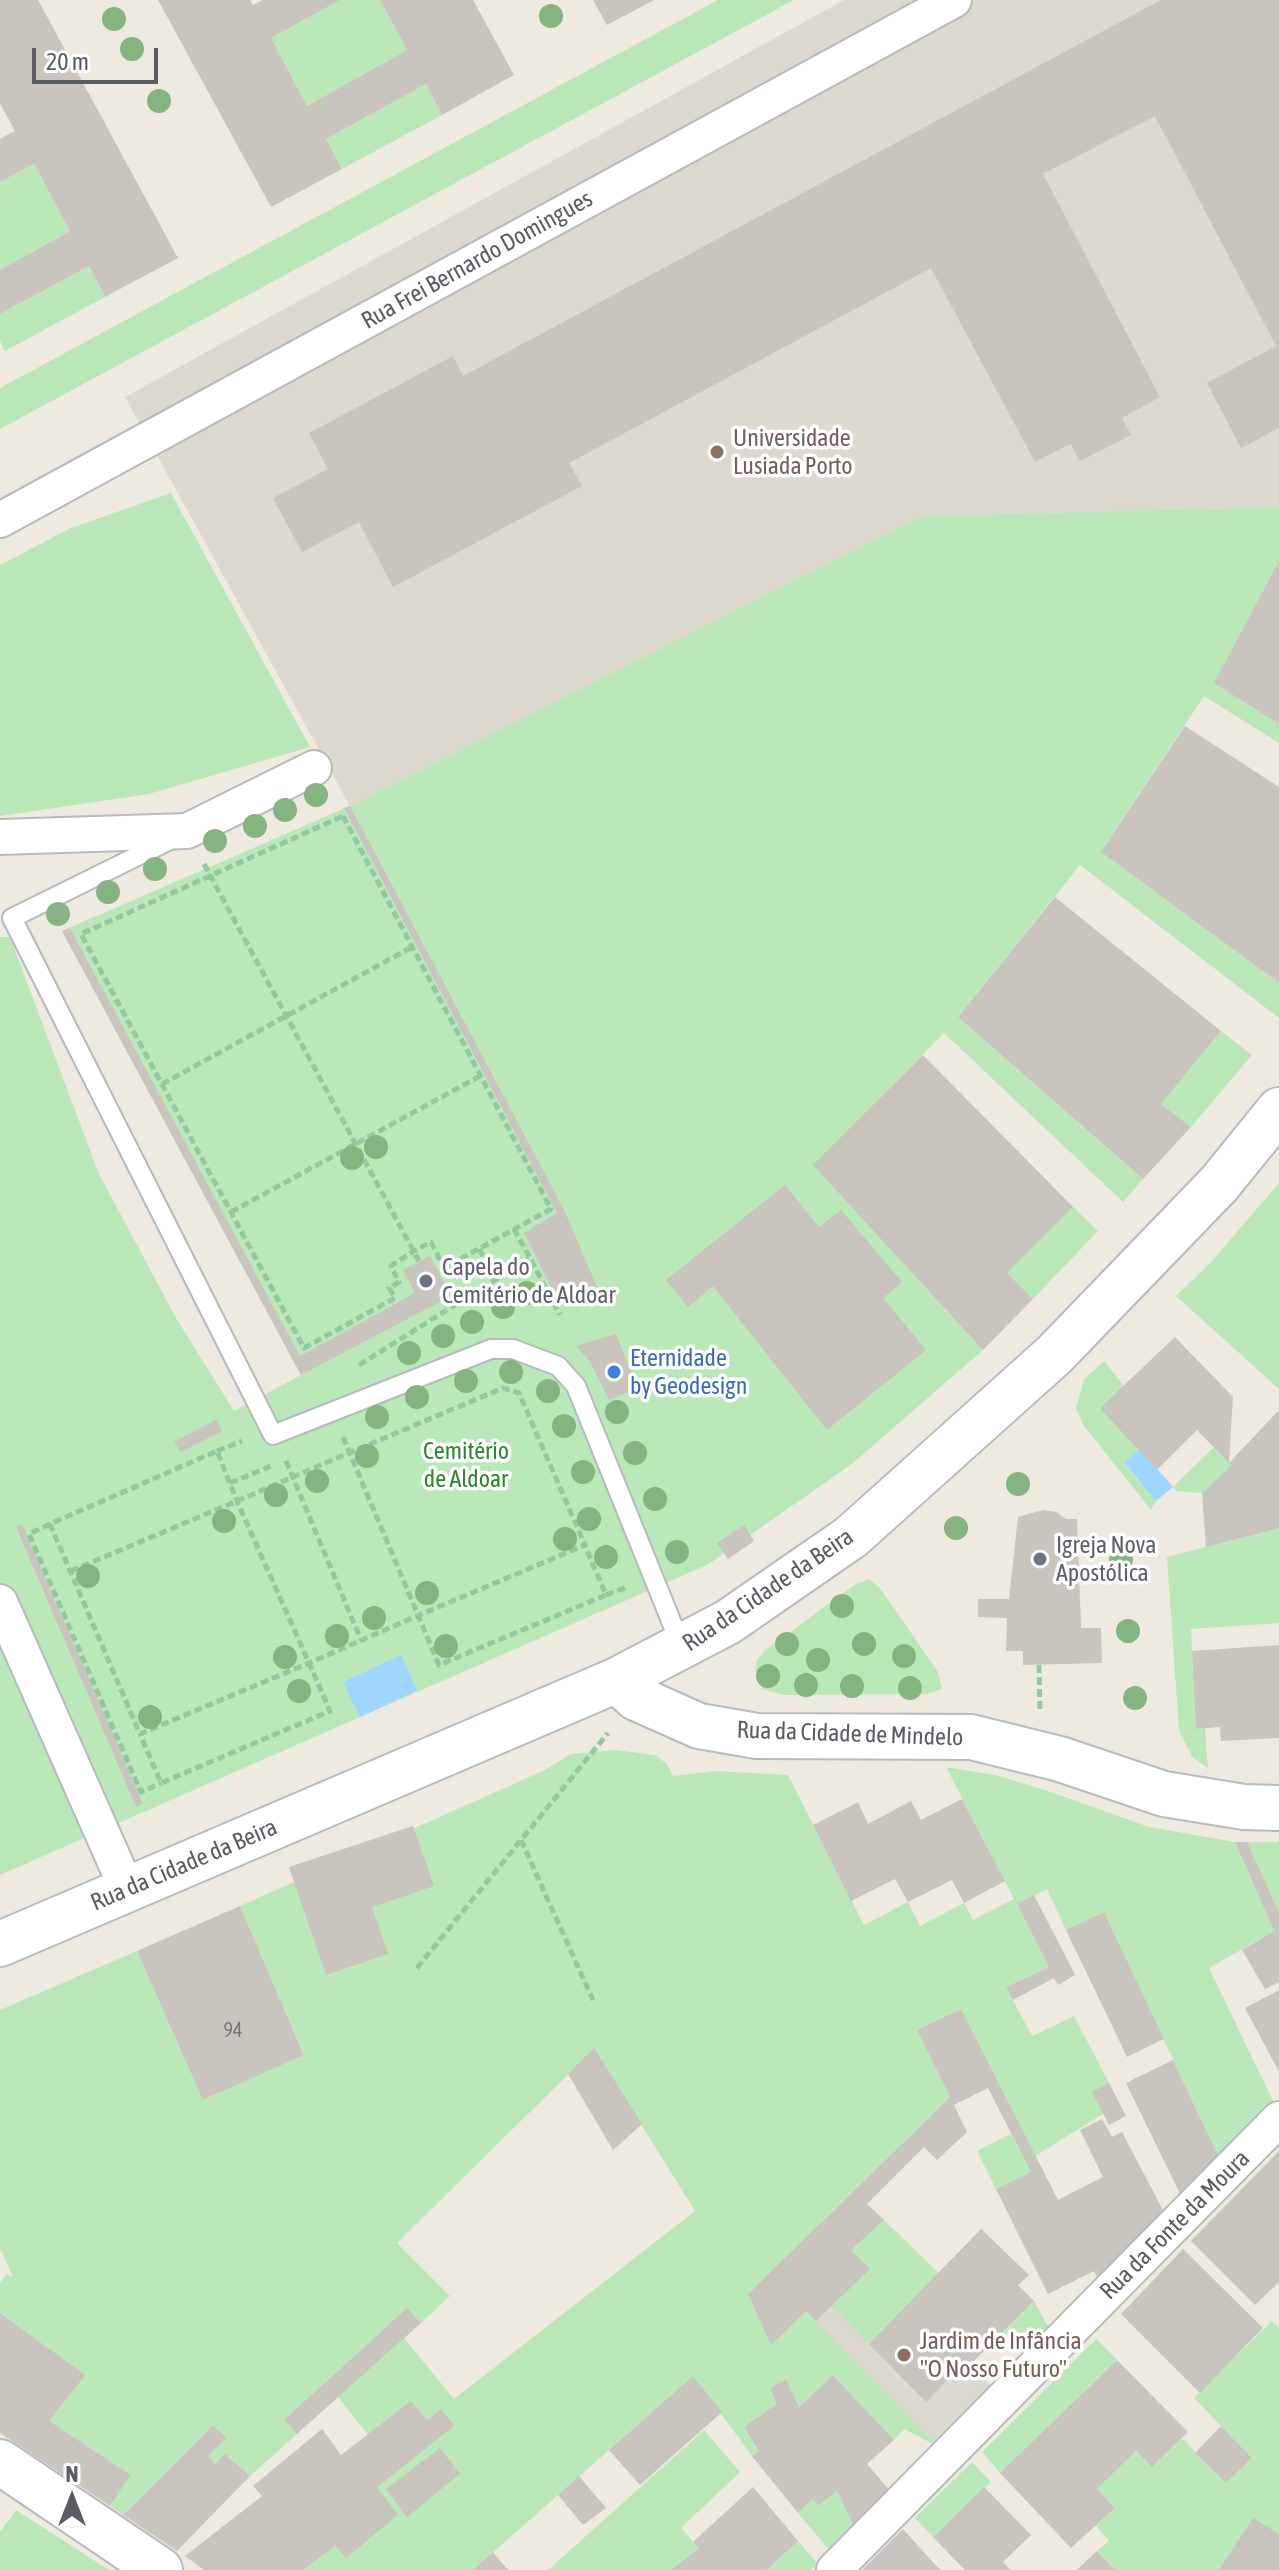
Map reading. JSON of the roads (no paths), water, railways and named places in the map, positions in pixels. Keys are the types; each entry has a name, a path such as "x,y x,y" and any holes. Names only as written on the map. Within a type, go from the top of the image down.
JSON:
{"street":[{"name":"Rua Frei Bernardo Domingues","path":"0,520 954,0"},
{"path":"0,837 187,831 314,768"},
{"name":"Rua da Cidade da Beira","path":"0,1944 127,1889 626,1689 682,1648 728,1622 851,1537 1001,1403 1132,1278 1219,1184 1279,1110"},
{"path":"0,1602 127,1889"},
{"name":"Rua da Cidade de Mindelo","path":"626,1689 699,1726 757,1736 971,1737 1060,1759 1164,1794 1244,1807 1279,1808"},
{"name":"Rua da Fonte da Moura","path":"834,2570 1279,2119"},
{"path":"0,2462 160,2570"}],"lane":[{"path":"187,831 12,918 273,1435 491,1349 513,1349 558,1366 576,1386 682,1648"}],"water":[{"path":"1140,1449 1173,1487 1156,1501 1124,1463"},
{"path":"401,1655 417,1690 360,1717 343,1682"}],"place":[{"name":"Universidade Lusiada Porto","path":"717,452"},
{"name":"Capela do Cemitério de Aldoar","path":"426,1281"},
{"name":"Eternidade by Geodesign","path":"614,1372"},
{"name":"Igreja Nova Apostólica","path":"1040,1559"},
{"name":"Jardim de Infância \"O Nosso Futuro\"","path":"904,2355"}],"park label":[{"name":"Cemitério de Aldoar","path":"466,1465"}]}
